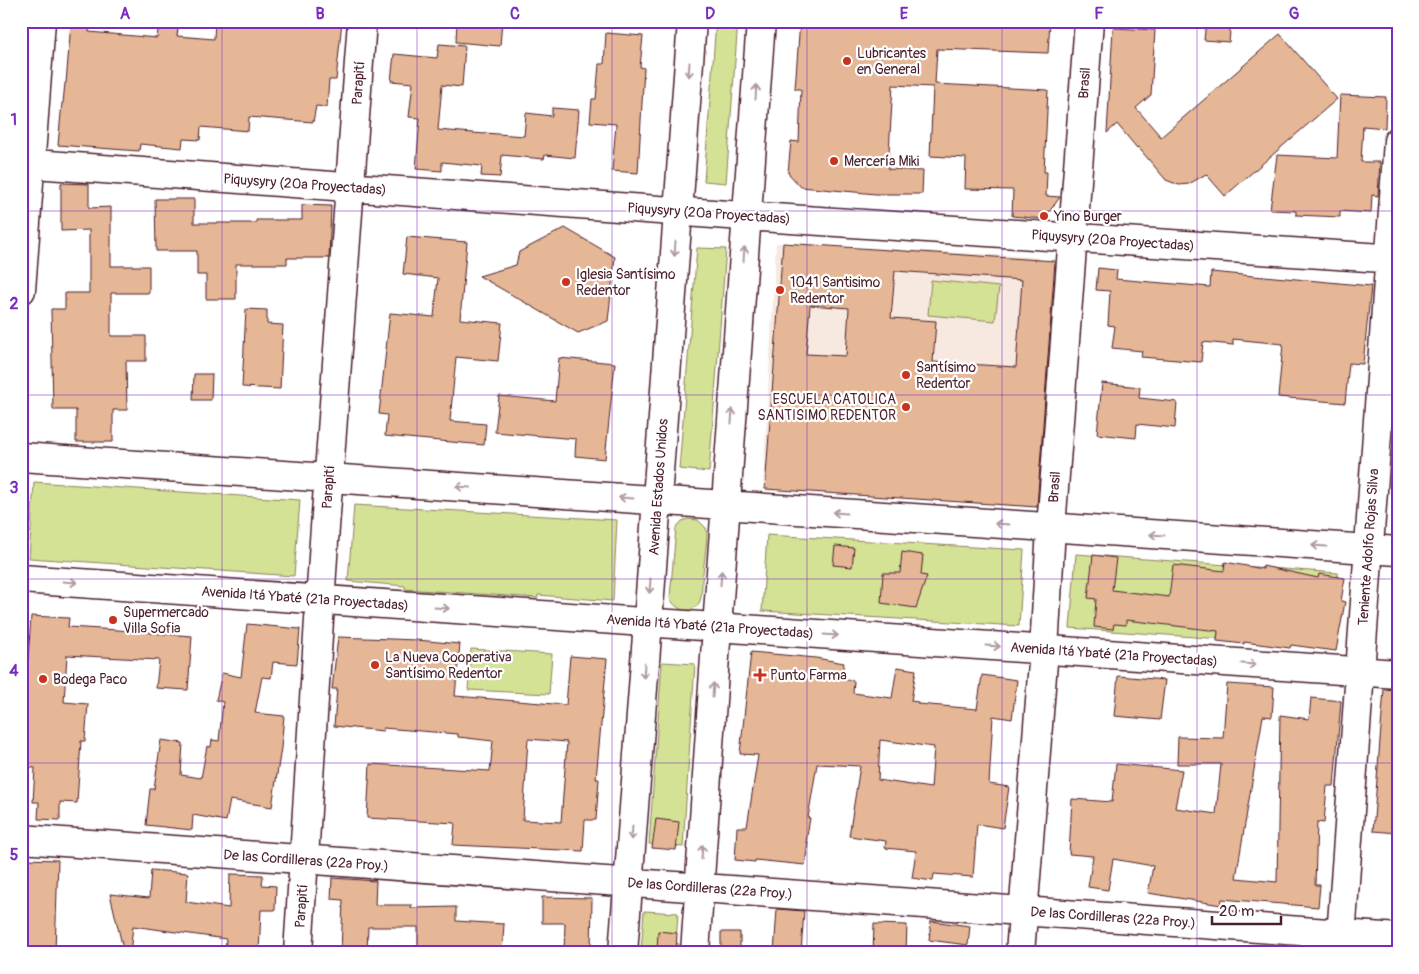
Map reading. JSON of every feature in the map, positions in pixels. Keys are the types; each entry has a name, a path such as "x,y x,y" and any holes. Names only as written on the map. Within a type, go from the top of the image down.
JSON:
{"street":[{"path":"21,290 26,163 41,21"},
{"name":"Parapití","path":"298,953 328,478 362,21"},
{"name":"Avenida Estados Unidos","path":"623,953 692,21"},
{"path":"695,953 761,21"},
{"name":"Brasil","path":"1020,953 1044,650 1051,528 1089,21"},
{"name":"Teniente Adolfo Rojas Silva","path":"1341,943 1368,549 1393,259 1398,141"},
{"name":"Piquysyry (20ª Proyectadas)","path":"26,163 747,216 1393,259"},
{"path":"21,457 1398,551"},
{"name":"Avenida Itá Ybaté (21ª Proyectadas)","path":"21,579 1398,674"},
{"name":"De las Cordilleras (22ª Proy.)","path":"21,840 1022,911 1341,943 1398,938"}],"shaded area":[{"name":"Santísimo Redentor","path":"776,243 1036,257 1048,268 1036,497 763,483"}],"green space":[{"path":"716,21 738,21 726,183 704,181"},
{"path":"697,248 726,249 709,472 679,469"},
{"path":"931,280 999,287 995,321 928,315"},
{"path":"34,482 300,500 294,576 29,558"},
{"path":"354,505 617,520 613,601 538,595 538,598 405,589 405,586 348,581"},
{"path":"688,519 698,520 706,528 707,534 701,599 693,609 684,610 675,606 670,597 676,528 682,521"},
{"path":"767,535 1024,550 1019,626 762,611"},
{"path":"1076,554 1338,573 1332,647 1070,628"},
{"path":"471,649 552,654 549,694 468,690"},
{"path":"662,662 695,664 683,847 649,844"},
{"path":"644,911 678,913 676,943 679,944 678,953 641,953"}],"building":[{"path":"159,21 179,21 177,36 214,39 215,21 281,21 320,24 320,21 342,21 336,80 329,80 327,107 316,106 313,122 249,117 248,131 201,127 200,140 183,139 182,148 140,144 139,151 58,145 71,23 90,24 89,32 157,38"},
{"path":"457,21 502,21 500,46 456,42"},
{"path":"800,21 902,21 902,26 940,27 941,21 1050,21 1048,53 937,49 935,84 1048,90 1044,172 1047,172 1046,196 1060,197 1044,219 1012,216 1013,190 965,189 966,158 930,156 933,87 893,85 888,169 923,171 922,194 876,194 801,187 788,173 791,141 799,142 801,89 795,89"},
{"path":"1206,21 1231,21 1229,42 1204,40"},
{"path":"1113,28 1155,30 1151,95 1136,108 1161,137 1280,34 1337,99 1225,196 1206,174 1189,184 1179,185 1166,180 1117,124 1107,133"},
{"path":"606,33 643,36 640,67 644,68 638,173 612,171 616,124 590,122 592,99 596,99 599,64 604,64"},
{"path":"439,44 465,46 462,87 442,85 438,130 524,136 526,113 552,116 552,108 579,110 575,158 545,155 544,159 502,155 500,177 481,176 482,166 442,162 442,171 416,169 420,118 409,117 413,83 391,81 394,54 437,58"},
{"path":"1340,95 1386,97 1385,128 1363,126 1361,162 1380,162 1378,196 1372,195 1371,213 1340,211 1340,217 1296,215 1296,211 1270,210 1277,155 1337,158"},
{"path":"61,183 89,184 89,208 111,207 111,266 149,266 149,293 111,293 111,336 146,336 146,361 126,361 127,410 113,410 113,442 76,442 76,410 53,410 51,309 65,309 65,293 89,293 89,230 61,231"},
{"path":"155,199 194,199 194,223 256,223 256,220 302,220 302,205 331,206 329,258 287,258 287,264 236,264 236,299 206,299 206,275 197,275 197,251 156,251"},
{"path":"565,228 615,257 608,321 578,333 479,276 516,265 519,252"},
{"path":"407,237 467,242 460,319 502,323 498,361 456,357 450,421 486,424 484,445 385,436 387,415 379,414 390,313 434,317 438,278 403,274"},
{"name":"Santísimo Redentor","path":"783,243 1055,261 1037,507 765,489","holes":["895,271 1022,280 1016,367 933,362 936,321 891,318","810,305 849,308 846,356 806,354"]},
{"path":"1098,268 1117,270 1116,279 1210,287 1211,272 1371,286 1363,364 1349,363 1345,403 1278,397 1283,344 1233,339 1233,345 1203,342 1201,362 1141,357 1142,351 1112,348 1115,326 1108,325 1110,291 1096,290"},
{"path":"246,309 267,310 267,324 283,325 280,389 242,387"},
{"path":"559,358 615,363 605,459 575,456 576,439 495,432 499,396 555,401"},
{"path":"194,374 212,374 211,400 193,400"},
{"path":"1102,383 1140,387 1139,398 1177,402 1175,428 1137,424 1136,438 1097,434"},
{"path":"835,546 854,548 852,567 833,565"},
{"path":"902,552 923,555 921,575 927,576 916,608 881,603 883,573 900,573"},
{"path":"1093,555 1116,558 1112,590 1169,597 1173,565 1224,571 1225,562 1263,569 1263,566 1318,578 1319,574 1345,578 1341,601 1345,602 1336,651 1291,645 1290,648 1244,642 1244,644 1217,641 1218,631 1126,620 1126,625 1114,624 1113,629 1094,627 1096,599 1088,598"},
{"path":"31,616 69,618 68,627 192,636 188,690 156,688 159,660 67,655 64,702 88,704 85,741 81,741 77,803 60,802 60,820 38,819 39,802 33,802 35,768 21,767 21,659 28,659"},
{"path":"247,624 300,629 297,664 273,662 271,678 262,677 255,713 284,716 272,807 230,800 226,821 193,815 192,830 146,825 150,789 154,789 161,740 183,743 181,775 201,778 207,746 211,747 212,740 219,741 223,702 216,700 222,673 241,677"},
{"path":"338,637 417,640 460,644 455,696 566,705 570,656 607,659 596,779 599,779 596,820 585,820 583,851 453,845 455,823 367,818 370,764 490,771 493,741 458,737 458,734 383,728 383,731 334,726 337,689 332,689","holes":["528,739 567,742 561,822 523,820"]},
{"path":"751,652 816,658 844,663 841,679 854,681 853,693 892,698 897,667 916,670 911,701 918,702 918,704 977,709 982,675 1017,680 1012,719 993,716 989,784 1009,787 1003,828 977,824 973,877 934,874 933,881 912,878 916,851 885,848 886,841 849,836 860,766 817,764 808,818 810,818 805,865 735,860 737,827 747,827 758,755 740,754","holes":["880,740 934,747 931,788 878,780"]},
{"path":"1118,676 1165,680 1160,720 1114,716"},
{"path":"1227,684 1274,687 1272,717 1263,716 1236,878 1277,882 1280,715 1309,719 1311,698 1341,701 1334,786 1327,786 1324,823 1317,822 1315,885 1320,885 1318,907 1222,899 1221,905 1148,893 1153,866 1113,859 1108,890 1088,887 1093,856 1069,854 1072,799 1112,802 1116,764 1182,770 1175,808 1216,814 1221,764 1177,764 1178,737 1223,738"},
{"path":"1384,689 1398,690 1398,833 1373,831"},
{"path":"656,819 679,822 676,850 652,848"},
{"path":"25,859 58,860 55,953 22,953"},
{"path":"151,870 188,873 186,902 229,908 230,874 263,875 262,885 276,886 275,910 261,910 259,953 225,953 226,939 133,926 130,953 124,953 110,894 149,898"},
{"path":"332,878 376,881 375,905 412,905 411,908 456,907 456,921 504,924 502,953 418,953 418,927 368,927 367,953 341,953 343,900 331,899"},
{"path":"542,897 592,898 591,953 564,952 565,923 542,923"},
{"path":"777,909 804,911 801,953 774,953"},
{"path":"931,921 970,926 968,945 929,940"},
{"path":"874,924 907,925 906,953 873,953"},
{"path":"658,931 677,933 676,953 657,953"},
{"path":"721,932 740,932 740,953 721,953"}],"place":[{"name":"Lubricantes en General","path":"847,61"},
{"name":"Mercería Miki","path":"834,161"},
{"name":"Yino Burger","path":"1044,216"},
{"name":"Iglesia Santísimo Redentor","path":"566,282"},
{"name":"1041 Santisimo Redentor","path":"780,290"},
{"name":"Santísimo Redentor","path":"906,375"},
{"name":"ESCUELA CATOLICA SANTISIMO REDENTOR","path":"906,407"},
{"name":"Supermercado Villa Sofia","path":"113,620"},
{"name":"La Nueva Cooperativa Santísimo Redentor","path":"375,665"},
{"name":"Punto Farma","path":"760,675"},
{"name":"Bodega Paco","path":"43,679"}]}
